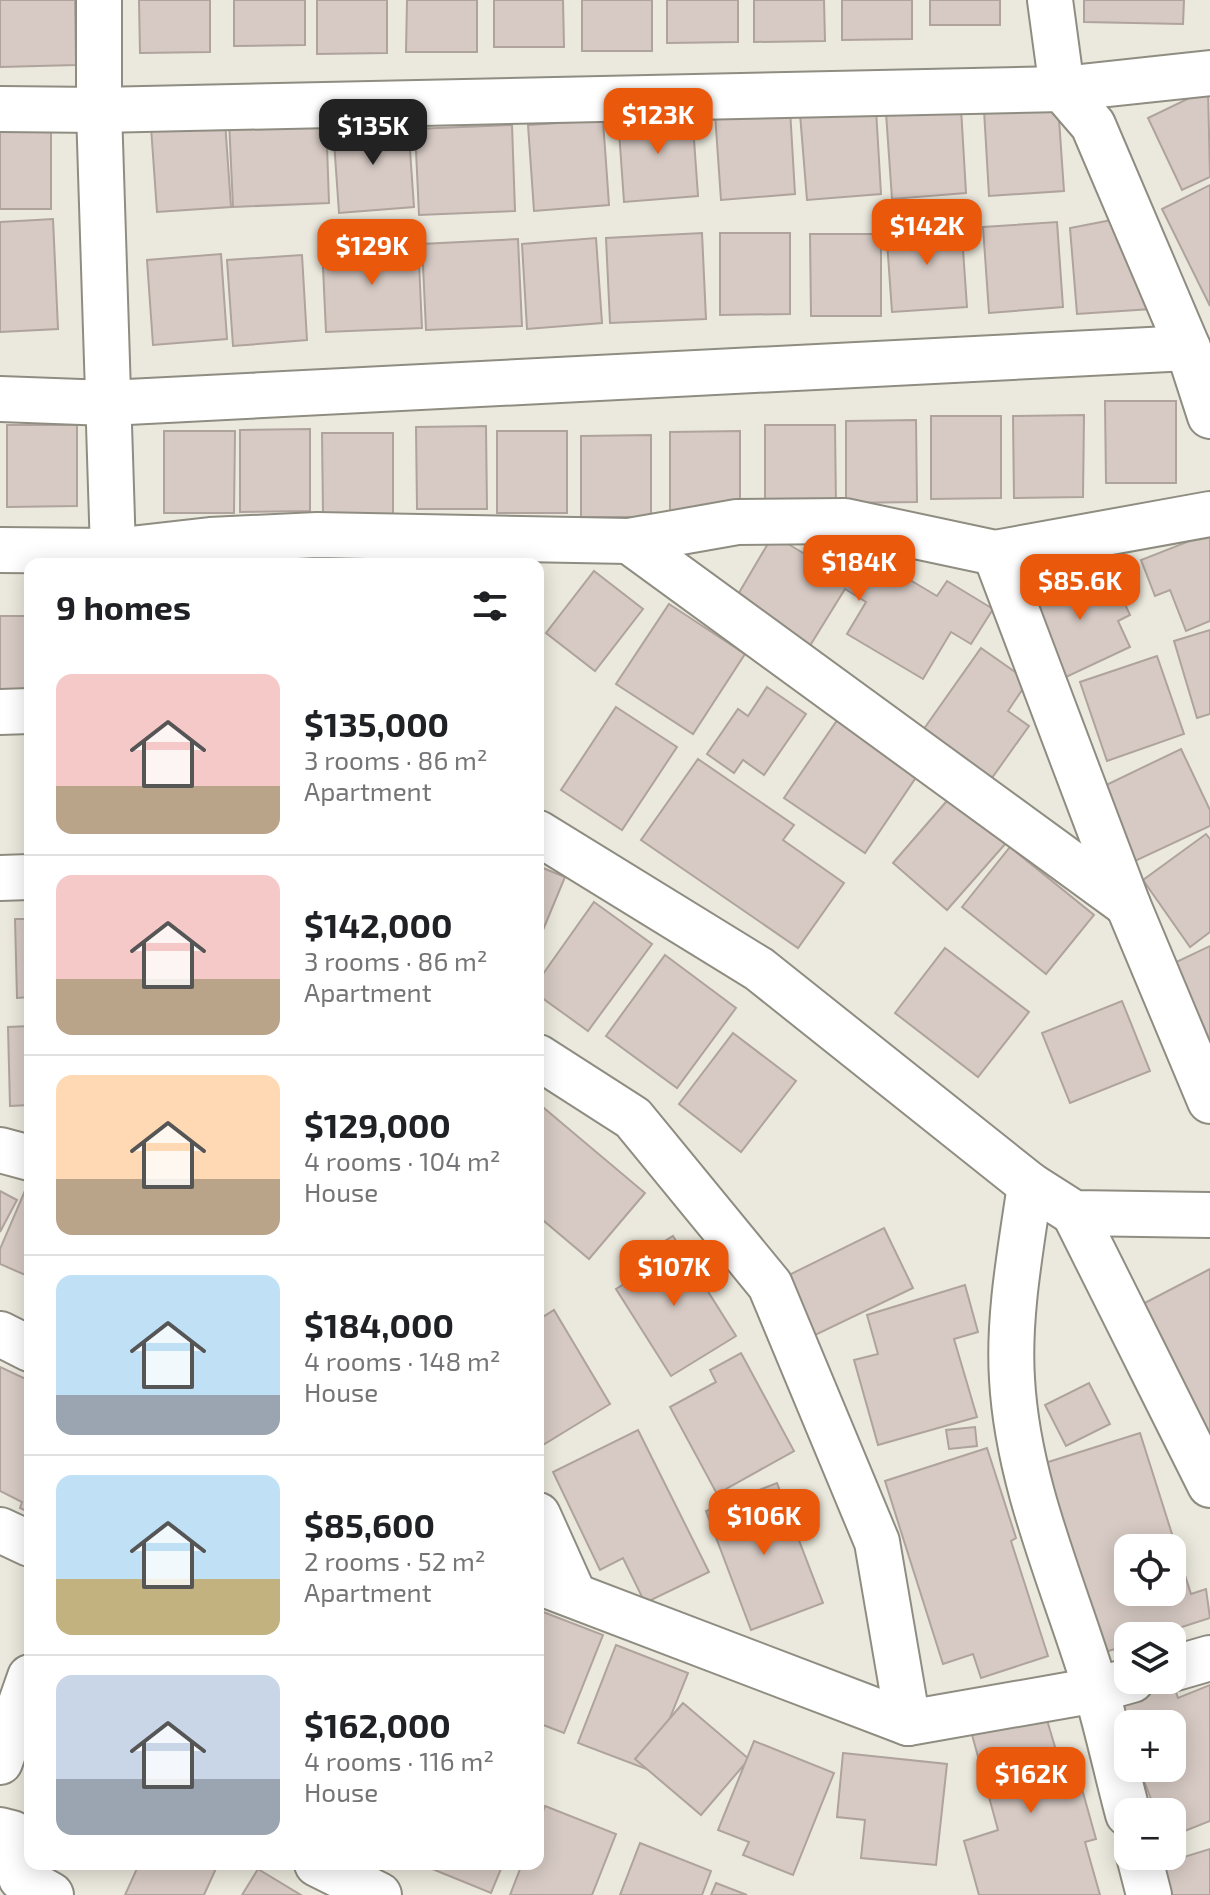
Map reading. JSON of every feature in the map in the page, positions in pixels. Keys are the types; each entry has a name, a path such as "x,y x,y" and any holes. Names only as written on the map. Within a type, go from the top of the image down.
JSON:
{"street":[{"path":"99,0 99,110 113,551"},
{"path":"1050,0 1062,89 1093,125 1188,348 1210,416"},
{"path":"0,109 99,110 1062,89 1210,73"},
{"path":"0,399 108,403 1188,348"},
{"path":"0,550 210,552 317,535 629,541 737,522 845,521 995,553 1210,514"},
{"path":"629,541 1128,905"},
{"path":"995,553 1128,905 1210,1101"},
{"path":"0,712 24,711"},
{"path":"544,837 759,969 1030,1185 1074,1213 1210,1485"},
{"path":"0,878 24,877"},
{"path":"544,1061 633,1118 770,1285 877,1542 908,1723"},
{"path":"0,1150 24,1156"},
{"path":"544,1539 556,1588 908,1723 1114,1685 1038,1515 1024,1462 1011,1378 1016,1284 1030,1185"},
{"path":"1074,1213 1210,1215"},
{"path":"0,1334 24,1346"},
{"path":"0,1530 24,1541"},
{"path":"1186,1665 1210,1658"},
{"path":"1115,1694 1126,1798"},
{"path":"0,1762 24,1708"},
{"path":"0,1830 12,1833 24,1889"},
{"path":"329,1870 379,1895"},
{"path":"1143,1870 1149,1895"}],"building":[{"path":"0,0 75,0 76,65 0,67"},
{"path":"139,0 210,0 210,52 140,53"},
{"path":"234,0 305,0 305,45 234,46"},
{"path":"317,0 387,0 387,53 317,54"},
{"path":"407,0 477,0 477,52 406,52"},
{"path":"494,0 563,0 564,47 494,47"},
{"path":"582,0 652,0 652,51 582,51"},
{"path":"667,0 738,0 738,42 667,43"},
{"path":"754,0 824,0 825,41 754,42"},
{"path":"842,0 912,0 912,39 842,40"},
{"path":"930,0 1000,0 1000,25 930,25"},
{"path":"1084,0 1184,0 1183,24 1084,22"},
{"path":"1208,89 1210,177 1182,190 1148,118"},
{"path":"1058,105 1064,191 989,196 984,110"},
{"path":"961,108 966,193 892,199 886,113"},
{"path":"790,109 795,194 721,200 715,114"},
{"path":"876,109 881,194 807,200 800,114"},
{"path":"692,111 698,196 624,202 618,117"},
{"path":"0,112 51,112 51,209 0,209"},
{"path":"326,117 329,203 233,207 229,121"},
{"path":"603,120 609,205 534,211 528,125"},
{"path":"225,121 231,207 157,212 151,127"},
{"path":"408,122 414,207 339,213 333,127"},
{"path":"512,125 515,211 419,215 415,129"},
{"path":"1210,185 1210,306 1162,209"},
{"path":"53,219 58,329 0,332 0,222"},
{"path":"1117,219 1151,309 1077,314 1070,228"},
{"path":"961,221 967,307 892,312 886,227"},
{"path":"1057,222 1063,307 989,313 983,227"},
{"path":"702,233 706,319 610,323 606,238"},
{"path":"720,233 790,233 790,314 720,315"},
{"path":"810,234 881,234 881,316 811,316"},
{"path":"596,238 602,323 527,329 522,244"},
{"path":"518,239 522,326 426,330 422,244"},
{"path":"418,241 422,328 326,332 322,246"},
{"path":"221,254 227,339 153,345 147,260"},
{"path":"302,255 307,340 233,346 227,260"},
{"path":"1105,401 1176,401 1176,483 1106,483"},
{"path":"1084,415 1083,497 1014,498 1013,416"},
{"path":"931,416 1001,416 1001,498 931,499"},
{"path":"916,420 917,502 846,503 846,421"},
{"path":"7,425 77,425 77,506 7,507"},
{"path":"765,425 835,425 836,507 765,507"},
{"path":"486,426 487,509 417,509 416,427"},
{"path":"310,429 310,511 240,512 240,430"},
{"path":"164,431 235,431 234,513 164,513"},
{"path":"497,431 567,431 567,513 497,513"},
{"path":"740,431 740,512 670,513 670,432"},
{"path":"322,433 393,433 393,514 323,515"},
{"path":"651,435 651,517 581,517 581,436"},
{"path":"1210,533 1210,621 1186,631 1170,590 1155,596 1141,560"},
{"path":"773,535 825,566 841,539 937,596 947,581 993,609 971,644 951,632 923,679 847,634 866,602 845,589 808,649 733,603"},
{"path":"409,547 410,558 258,558 258,550"},
{"path":"594,571 643,609 595,671 546,633"},
{"path":"1072,573 1082,595 1114,580 1130,615 1118,621 1130,647 1064,678 1026,594"},
{"path":"669,604 745,654 693,734 616,684"},
{"path":"0,616 24,616 24,692 0,693"},
{"path":"1210,630 1210,714 1197,718 1174,641"},
{"path":"981,648 1028,681 1008,711 1029,726 989,782 921,733"},
{"path":"1157,656 1184,734 1107,761 1080,682"},
{"path":"767,687 806,714 764,775 743,760 734,773 707,754 738,709 748,716"},
{"path":"616,707 677,747 622,830 561,790"},
{"path":"838,719 919,773 865,853 784,798"},
{"path":"1181,749 1210,810 1210,826 1135,861 1100,788"},
{"path":"698,759 794,825 783,840 844,883 798,948 641,840"},
{"path":"952,795 1006,843 947,910 893,863"},
{"path":"1206,834 1210,839 1210,932 1190,947 1143,880"},
{"path":"1010,847 1094,915 1046,974 962,907"},
{"path":"544,868 565,877 544,928"},
{"path":"594,902 652,944 588,1031 544,999 544,973"},
{"path":"15,919 24,919 24,997 17,998"},
{"path":"1210,946 1210,1046 1168,966"},
{"path":"945,948 1029,1012 978,1077 895,1013"},
{"path":"665,955 736,1008 677,1088 606,1036"},
{"path":"1122,1001 1150,1071 1070,1103 1042,1033"},
{"path":"24,1026 24,1105 10,1106 8,1027"},
{"path":"733,1033 796,1081 741,1152 679,1104"},
{"path":"544,1108 645,1193 589,1259 544,1221"},
{"path":"0,1191 17,1200 0,1232"},
{"path":"24,1193 24,1274 0,1264 0,1249"},
{"path":"884,1228 913,1288 811,1337 783,1278"},
{"path":"673,1236 736,1336 671,1376 616,1289 641,1273 633,1261"},
{"path":"1210,1269 1210,1451 1137,1307"},
{"path":"965,1285 978,1332 954,1339 977,1417 878,1445 854,1360 878,1354 867,1315"},
{"path":"554,1310 610,1404 544,1444 544,1316"},
{"path":"741,1353 794,1451 717,1494 670,1407 716,1382 710,1370"},
{"path":"0,1367 24,1378 24,1510 20,1508 22,1502 0,1491"},
{"path":"1089,1383 1110,1424 1066,1446 1045,1405"},
{"path":"975,1427 977,1446 949,1449 946,1430"},
{"path":"638,1430 709,1572 645,1603 623,1558 600,1570 553,1472"},
{"path":"1140,1433 1172,1534 1114,1534 1114,1606 1186,1606 1186,1578 1191,1594 1206,1589 1210,1618 1186,1626 1186,1622 1114,1622 1114,1649 1102,1653 1042,1464"},
{"path":"987,1448 1016,1538 1011,1541 1048,1656 981,1678 973,1654 943,1664 885,1481"},
{"path":"777,1483 823,1603 751,1630 706,1511"},
{"path":"544,1612 603,1635 564,1733 544,1725"},
{"path":"616,1645 688,1673 649,1770 578,1743"},
{"path":"1210,1685 1210,1821 1186,1830 1186,1798 1151,1798 1144,1782 1186,1782 1186,1710 1119,1710 1112,1699 1125,1694 1177,1694 1178,1698"},
{"path":"683,1703 749,1759 701,1815 635,1759"},
{"path":"1044,1710 1061,1767 1075,1764 1096,1839 1085,1842 1100,1895 979,1895 964,1841 998,1830 971,1731"},
{"path":"754,1741 834,1773 793,1875 743,1855 749,1842 718,1830"},
{"path":"843,1753 947,1764 936,1865 861,1858 865,1820 837,1817"},
{"path":"545,1806 616,1834 592,1895 510,1895 520,1870 544,1870"},
{"path":"640,1843 711,1871 702,1895 620,1895"},
{"path":"1210,1849 1210,1895 1166,1895 1159,1870 1186,1870 1186,1856"},
{"path":"136,1870 215,1870 204,1895 125,1895"},
{"path":"260,1870 301,1895 242,1895"},
{"path":"435,1870 501,1870 491,1893"},
{"path":"716,1883 747,1895 711,1895"}]}
